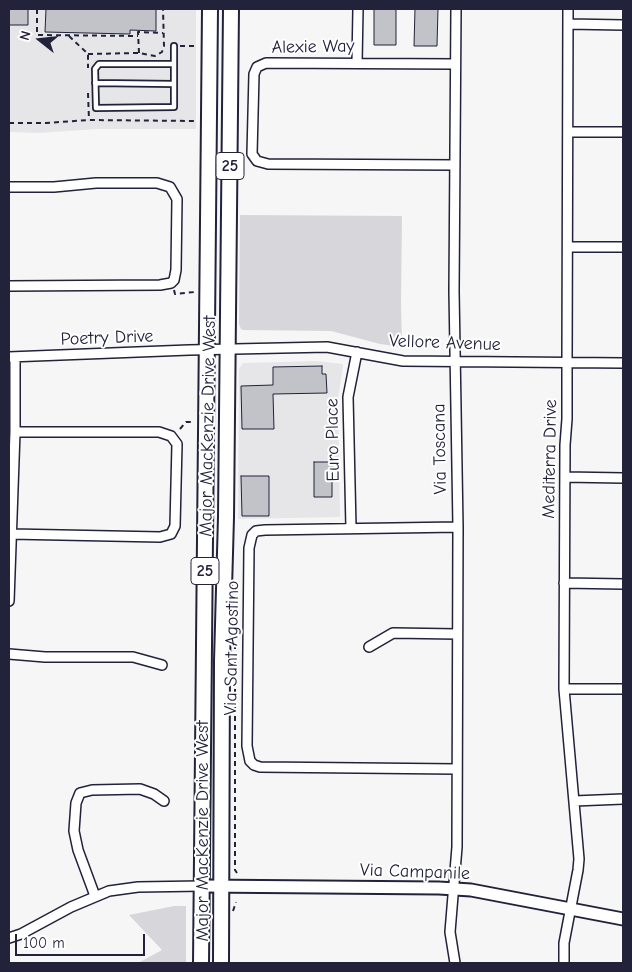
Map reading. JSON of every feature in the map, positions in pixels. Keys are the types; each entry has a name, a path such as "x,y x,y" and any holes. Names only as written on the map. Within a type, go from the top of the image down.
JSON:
{"main road":[{"name":"Major MacKenzie Drive West","path":"201,963 210,9"},
{"name":"Major MacKenzie Drive West","path":"221,963 222,661 226,517 231,9"}],"street":[{"path":"357,63 358,9"},
{"name":"Via Toscana","path":"454,963 450,932 457,847 456,9"},
{"name":"Mediterra Drive","path":"564,963 564,943 579,859 564,689 568,9"},
{"path":"568,24 623,25"},
{"name":"Alexie Way","path":"455,64 266,63 257,67 254,74 252,154 257,161 268,164 456,165"},
{"path":"568,132 623,132"},
{"path":"9,187 156,183 170,187 177,199 176,270 171,283 160,285 9,286"},
{"path":"568,247 623,246"},
{"name":"Vellore Avenue","path":"207,350 327,347 403,361 623,363"},
{"name":"Poetry Drive","path":"12,358 207,350"},
{"name":"Euro Place","path":"351,528 348,397 357,352"},
{"path":"9,601 15,432 12,358"},
{"path":"11,534 160,537 171,534 175,526 177,444 171,436 159,432 15,432"},
{"path":"565,477 623,478"},
{"name":"Via Sant Agostino","path":"456,769 266,768 254,765 250,761 247,746 249,548 252,535 260,530 458,527"},
{"path":"564,583 623,584"},
{"path":"369,647 393,633 457,634"},
{"path":"9,654 45,657 133,658 162,665"},
{"path":"564,689 623,689"},
{"path":"95,896 78,850 74,831 76,804 80,793 92,790 140,789 154,794 164,801"},
{"path":"574,801 623,798"},
{"path":"9,938 21,934 41,922 95,896 122,889 202,886"},
{"name":"Via Campanile","path":"202,886 471,890 623,918"}],"lane":[{"path":"174,46 174,64 174,84 174,107 96,108 95,69 99,64 174,64"},
{"path":"95,83 174,84"}],"path":[{"path":"37,9 37,35 138,36"},
{"path":"69,36 88,54 139,53 155,56 162,52 164,46 163,9"},
{"path":"139,53 138,32 163,33"},
{"path":"180,46 197,46"},
{"path":"88,54 88,73"},
{"path":"88,92 88,120"},
{"path":"9,123 88,120 197,121"},
{"path":"171,283 175,294 195,292"},
{"path":"180,429 186,422 194,422"}],"shaded area":[{"path":"9,9 196,9 196,129 97,129 38,133 9,132"},
{"path":"240,215 402,216 402,347 380,344 331,331 241,329 239,324"},
{"path":"317,361 342,364 343,366 338,399 340,517 238,519 239,369 243,363"},
{"path":"174,906 186,906 186,963 138,963 162,950 129,915"}],"building":[{"path":"9,9 28,9 28,25 9,25"},
{"path":"46,9 156,9 156,31 130,30 130,34 45,32"},
{"path":"374,9 396,9 396,45 374,45"},
{"path":"415,9 438,9 437,46 414,46"},
{"path":"322,366 322,374 326,374 327,393 273,394 274,429 242,429 241,386 273,385 273,367"},
{"path":"314,462 332,462 332,497 314,497"},
{"path":"241,476 269,476 269,516 242,516"}]}
